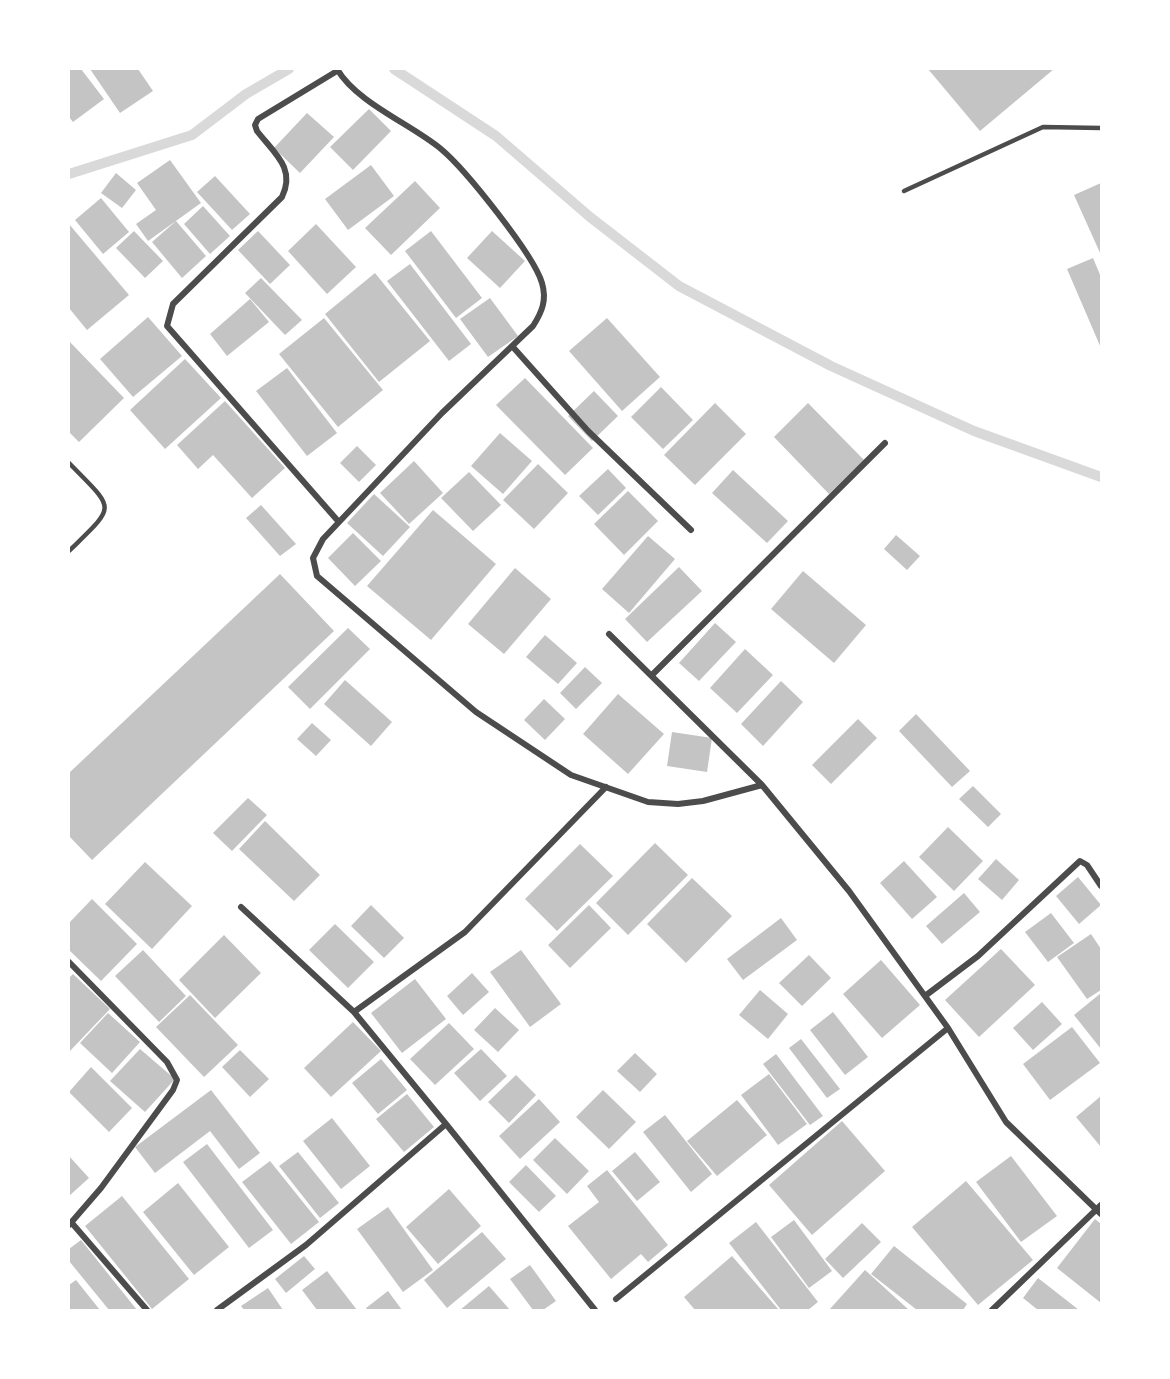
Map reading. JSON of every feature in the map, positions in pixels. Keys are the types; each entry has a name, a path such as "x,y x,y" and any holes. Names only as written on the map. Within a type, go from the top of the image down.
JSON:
{"street":[{"path":"338,521 167,326 173,304 282,197 287,186 287,170 257,131 255,125 258,119 337,70 360,94 416,129 466,172 532,261 542,282 544,298 542,314 338,521 316,548 313,566 324,583 476,712 545,761 571,775 648,802 678,804 703,801 762,785"},
{"path":"512,346 588,431 691,530"},
{"path":"652,674 885,443"},
{"path":"609,634 762,785 849,891 948,1028 1006,1122 1099,1210 992,1310"},
{"path":"354,1012 465,932 606,787"},
{"path":"925,996 978,956 1080,861 1087,865 1101,886"},
{"path":"241,907 354,1012 595,1310"},
{"path":"69,962 167,1062 177,1080 173,1090 120,1163 70,1224 147,1310"},
{"path":"616,1299 729,1204 948,1028"},
{"path":"217,1310 306,1245 446,1124"}],"lane":[{"path":"904,191 1043,127 1101,128"},
{"path":"69,464 104,498 106,508 104,517 69,551"}],"building":[{"path":"69,69 81,69 104,99 73,122 69,117"},
{"path":"90,69 138,69 153,91 120,113"},
{"path":"928,69 1054,69 980,131"},
{"path":"369,109 391,131 353,170 330,147"},
{"path":"307,113 334,137 300,173 274,148"},
{"path":"170,160 201,203 148,241 136,224 156,210 137,183"},
{"path":"371,165 394,196 348,230 325,199"},
{"path":"116,173 136,190 122,208 101,193"},
{"path":"215,176 250,214 232,230 197,192"},
{"path":"415,181 440,208 391,255 365,228"},
{"path":"1101,183 1101,255 1074,195"},
{"path":"101,198 129,232 103,254 75,220"},
{"path":"203,206 230,236 210,254 184,224"},
{"path":"176,221 206,256 182,278 152,242"},
{"path":"69,224 129,295 87,330 69,308"},
{"path":"316,224 356,267 327,294 288,251"},
{"path":"134,231 163,261 145,278 116,248"},
{"path":"258,231 290,265 270,284 238,250"},
{"path":"431,231 482,298 456,318 405,251"},
{"path":"492,231 525,261 500,288 467,258"},
{"path":"1093,258 1101,277 1101,348 1067,269"},
{"path":"410,264 471,344 449,361 387,281"},
{"path":"375,273 430,341 379,382 325,314"},
{"path":"261,278 302,320 285,335 245,293"},
{"path":"490,298 518,336 488,357 460,319"},
{"path":"250,299 269,322 227,356 210,334"},
{"path":"148,317 182,356 133,397 100,359"},
{"path":"324,318 383,390 338,427 279,354"},
{"path":"607,318 660,377 622,411 569,351"},
{"path":"69,341 124,398 79,442 69,432"},
{"path":"185,359 221,398 165,449 130,410"},
{"path":"287,368 337,433 307,456 256,391"},
{"path":"525,378 593,448 565,475 496,405"},
{"path":"661,387 693,420 663,449 631,417"},
{"path":"594,391 618,416 592,441 568,416"},
{"path":"225,401 285,468 252,498 213,455 198,469 177,445"},
{"path":"715,403 746,434 695,485 664,455"},
{"path":"808,403 864,460 829,494 774,437"},
{"path":"500,433 532,461 503,494 471,466"},
{"path":"357,446 376,465 359,482 340,463"},
{"path":"414,461 443,493 409,524 380,493"},
{"path":"538,464 568,493 534,529 503,500"},
{"path":"608,469 626,488 598,515 579,496"},
{"path":"733,470 788,521 767,543 712,493"},
{"path":"469,472 501,505 473,531 441,498"},
{"path":"628,491 658,521 624,555 594,524"},
{"path":"374,494 410,527 383,556 347,523"},
{"path":"261,505 296,544 280,556 246,518"},
{"path":"433,510 496,564 431,640 367,586"},
{"path":"353,533 381,561 355,586 328,558"},
{"path":"896,535 920,556 907,570 884,549"},
{"path":"648,536 675,559 629,613 602,589"},
{"path":"679,567 702,591 647,642 625,619"},
{"path":"515,568 551,599 504,654 468,624"},
{"path":"803,571 866,625 834,663 771,609"},
{"path":"280,574 334,631 92,860 69,836 69,773"},
{"path":"715,623 736,642 699,681 679,663"},
{"path":"348,628 370,649 310,709 288,687"},
{"path":"545,635 577,663 558,684 526,657"},
{"path":"745,649 773,675 737,713 710,688"},
{"path":"585,667 602,683 576,709 560,693"},
{"path":"345,680 392,722 371,746 324,704"},
{"path":"781,681 803,702 763,746 741,724"},
{"path":"618,694 664,734 628,774 583,734"},
{"path":"544,699 565,719 545,740 524,720"},
{"path":"916,714 970,771 952,787 899,731"},
{"path":"858,719 877,738 831,784 812,765"},
{"path":"312,723 331,740 316,756 297,739"},
{"path":"672,732 712,738 707,772 667,766"},
{"path":"973,786 1001,814 988,827 959,799"},
{"path":"248,798 267,815 232,851 213,833"},
{"path":"265,821 320,875 294,901 239,849"},
{"path":"948,827 983,861 954,891 919,857"},
{"path":"655,843 688,875 628,935 596,903"},
{"path":"580,844 613,876 557,931 525,899"},
{"path":"996,859 1019,880 1002,900 978,879"},
{"path":"904,861 937,897 912,919 880,883"},
{"path":"145,862 192,906 152,949 105,904"},
{"path":"1078,877 1101,905 1079,924 1056,896"},
{"path":"692,878 732,916 686,963 647,924"},
{"path":"964,893 980,912 942,944 926,926"},
{"path":"92,899 137,944 101,981 69,950 69,923"},
{"path":"371,905 404,938 384,958 351,926"},
{"path":"589,905 611,928 570,968 548,945"},
{"path":"1051,913 1074,943 1048,962 1025,932"},
{"path":"781,918 797,940 743,980 727,959"},
{"path":"335,924 374,962 348,988 309,950"},
{"path":"1091,934 1101,949 1101,990 1087,999 1057,957"},
{"path":"224,935 261,973 215,1018 179,980"},
{"path":"1001,949 1035,985 979,1037 945,1000"},
{"path":"143,950 186,996 159,1022 115,976"},
{"path":"521,950 561,1004 530,1027 490,972"},
{"path":"809,955 831,978 802,1006 779,983"},
{"path":"881,960 920,1005 882,1038 843,994"},
{"path":"472,973 489,992 463,1015 447,996"},
{"path":"73,974 110,1009 69,1052 69,978"},
{"path":"415,979 446,1019 402,1053 371,1013"},
{"path":"760,990 788,1014 768,1039 739,1015"},
{"path":"1101,993 1101,1049 1074,1015"},
{"path":"190,995 238,1045 204,1077 156,1027"},
{"path":"1042,1002 1062,1024 1033,1050 1013,1028"},
{"path":"495,1008 519,1030 498,1052 474,1030"},
{"path":"833,1012 868,1057 845,1075 810,1030"},
{"path":"108,1013 140,1042 112,1073 80,1043"},
{"path":"353,1022 381,1051 331,1097 304,1068"},
{"path":"449,1023 474,1049 435,1085 410,1059"},
{"path":"1072,1027 1100,1063 1050,1100 1023,1064"},
{"path":"801,1039 840,1089 827,1098 789,1048"},
{"path":"140,1049 175,1079 145,1112 110,1081"},
{"path":"481,1049 507,1076 480,1101 454,1073"},
{"path":"240,1050 269,1079 250,1097 222,1067"},
{"path":"635,1053 657,1074 640,1092 617,1071"},
{"path":"776,1054 823,1116 810,1125 763,1064"},
{"path":"381,1059 407,1090 378,1114 352,1083"},
{"path":"91,1067 132,1108 109,1132 69,1092"},
{"path":"769,1074 807,1124 778,1145 741,1095"},
{"path":"516,1075 536,1095 509,1123 488,1102"},
{"path":"211,1090 260,1153 239,1169 210,1131 155,1173 135,1147"},
{"path":"603,1090 636,1122 609,1149 576,1117"},
{"path":"407,1094 434,1127 404,1152 376,1119"},
{"path":"1101,1096 1101,1147 1076,1117"},
{"path":"539,1099 560,1122 520,1159 499,1136"},
{"path":"737,1100 767,1135 717,1176 687,1141"},
{"path":"665,1115 712,1174 691,1192 643,1132"},
{"path":"332,1118 370,1166 341,1189 303,1141"},
{"path":"842,1121 885,1171 812,1235 769,1185"},
{"path":"555,1138 589,1171 567,1194 533,1160"},
{"path":"207,1144 273,1230 249,1248 183,1162"},
{"path":"298,1152 339,1203 320,1218 279,1166"},
{"path":"635,1152 660,1182 637,1201 612,1171"},
{"path":"69,1156 89,1178 69,1196"},
{"path":"1011,1156 1057,1216 1021,1242 976,1182"},
{"path":"270,1161 319,1222 291,1244 242,1182"},
{"path":"526,1165 556,1196 539,1212 509,1182"},
{"path":"607,1170 668,1245 648,1262 641,1254 611,1279 568,1226 599,1202 587,1186"},
{"path":"966,1181 1033,1260 978,1305 912,1227"},
{"path":"178,1183 229,1247 194,1275 143,1212"},
{"path":"449,1189 481,1226 438,1264 406,1227"},
{"path":"122,1196 189,1279 152,1309 85,1226"},
{"path":"388,1207 433,1270 403,1292 357,1229"},
{"path":"1095,1219 1101,1224 1101,1303 1057,1268"},
{"path":"794,1220 832,1271 809,1288 771,1237"},
{"path":"756,1222 818,1302 808,1310 781,1310 729,1243"},
{"path":"862,1223 881,1242 843,1278 825,1259"},
{"path":"482,1232 506,1259 447,1308 424,1280"},
{"path":"81,1240 137,1310 109,1310 69,1261 69,1249"},
{"path":"894,1246 967,1304 963,1310 917,1310 871,1274"},
{"path":"304,1256 315,1269 286,1293 275,1279"},
{"path":"732,1256 779,1310 695,1310 684,1297"},
{"path":"530,1265 556,1301 543,1310 533,1310 510,1279"},
{"path":"865,1270 909,1310 829,1310"},
{"path":"327,1271 357,1310 317,1310 302,1290"},
{"path":"1038,1278 1079,1310 1038,1310 1023,1298"},
{"path":"76,1280 100,1310 69,1310 69,1285"},
{"path":"489,1286 510,1310 460,1310"},
{"path":"268,1288 283,1310 244,1310 241,1306"},
{"path":"388,1291 402,1310 367,1310 366,1308"}],"waterway":[{"path":"69,174 192,135 246,94 289,69"},
{"path":"394,69 496,136 590,217 679,286 831,366 974,431 1101,477"}]}
